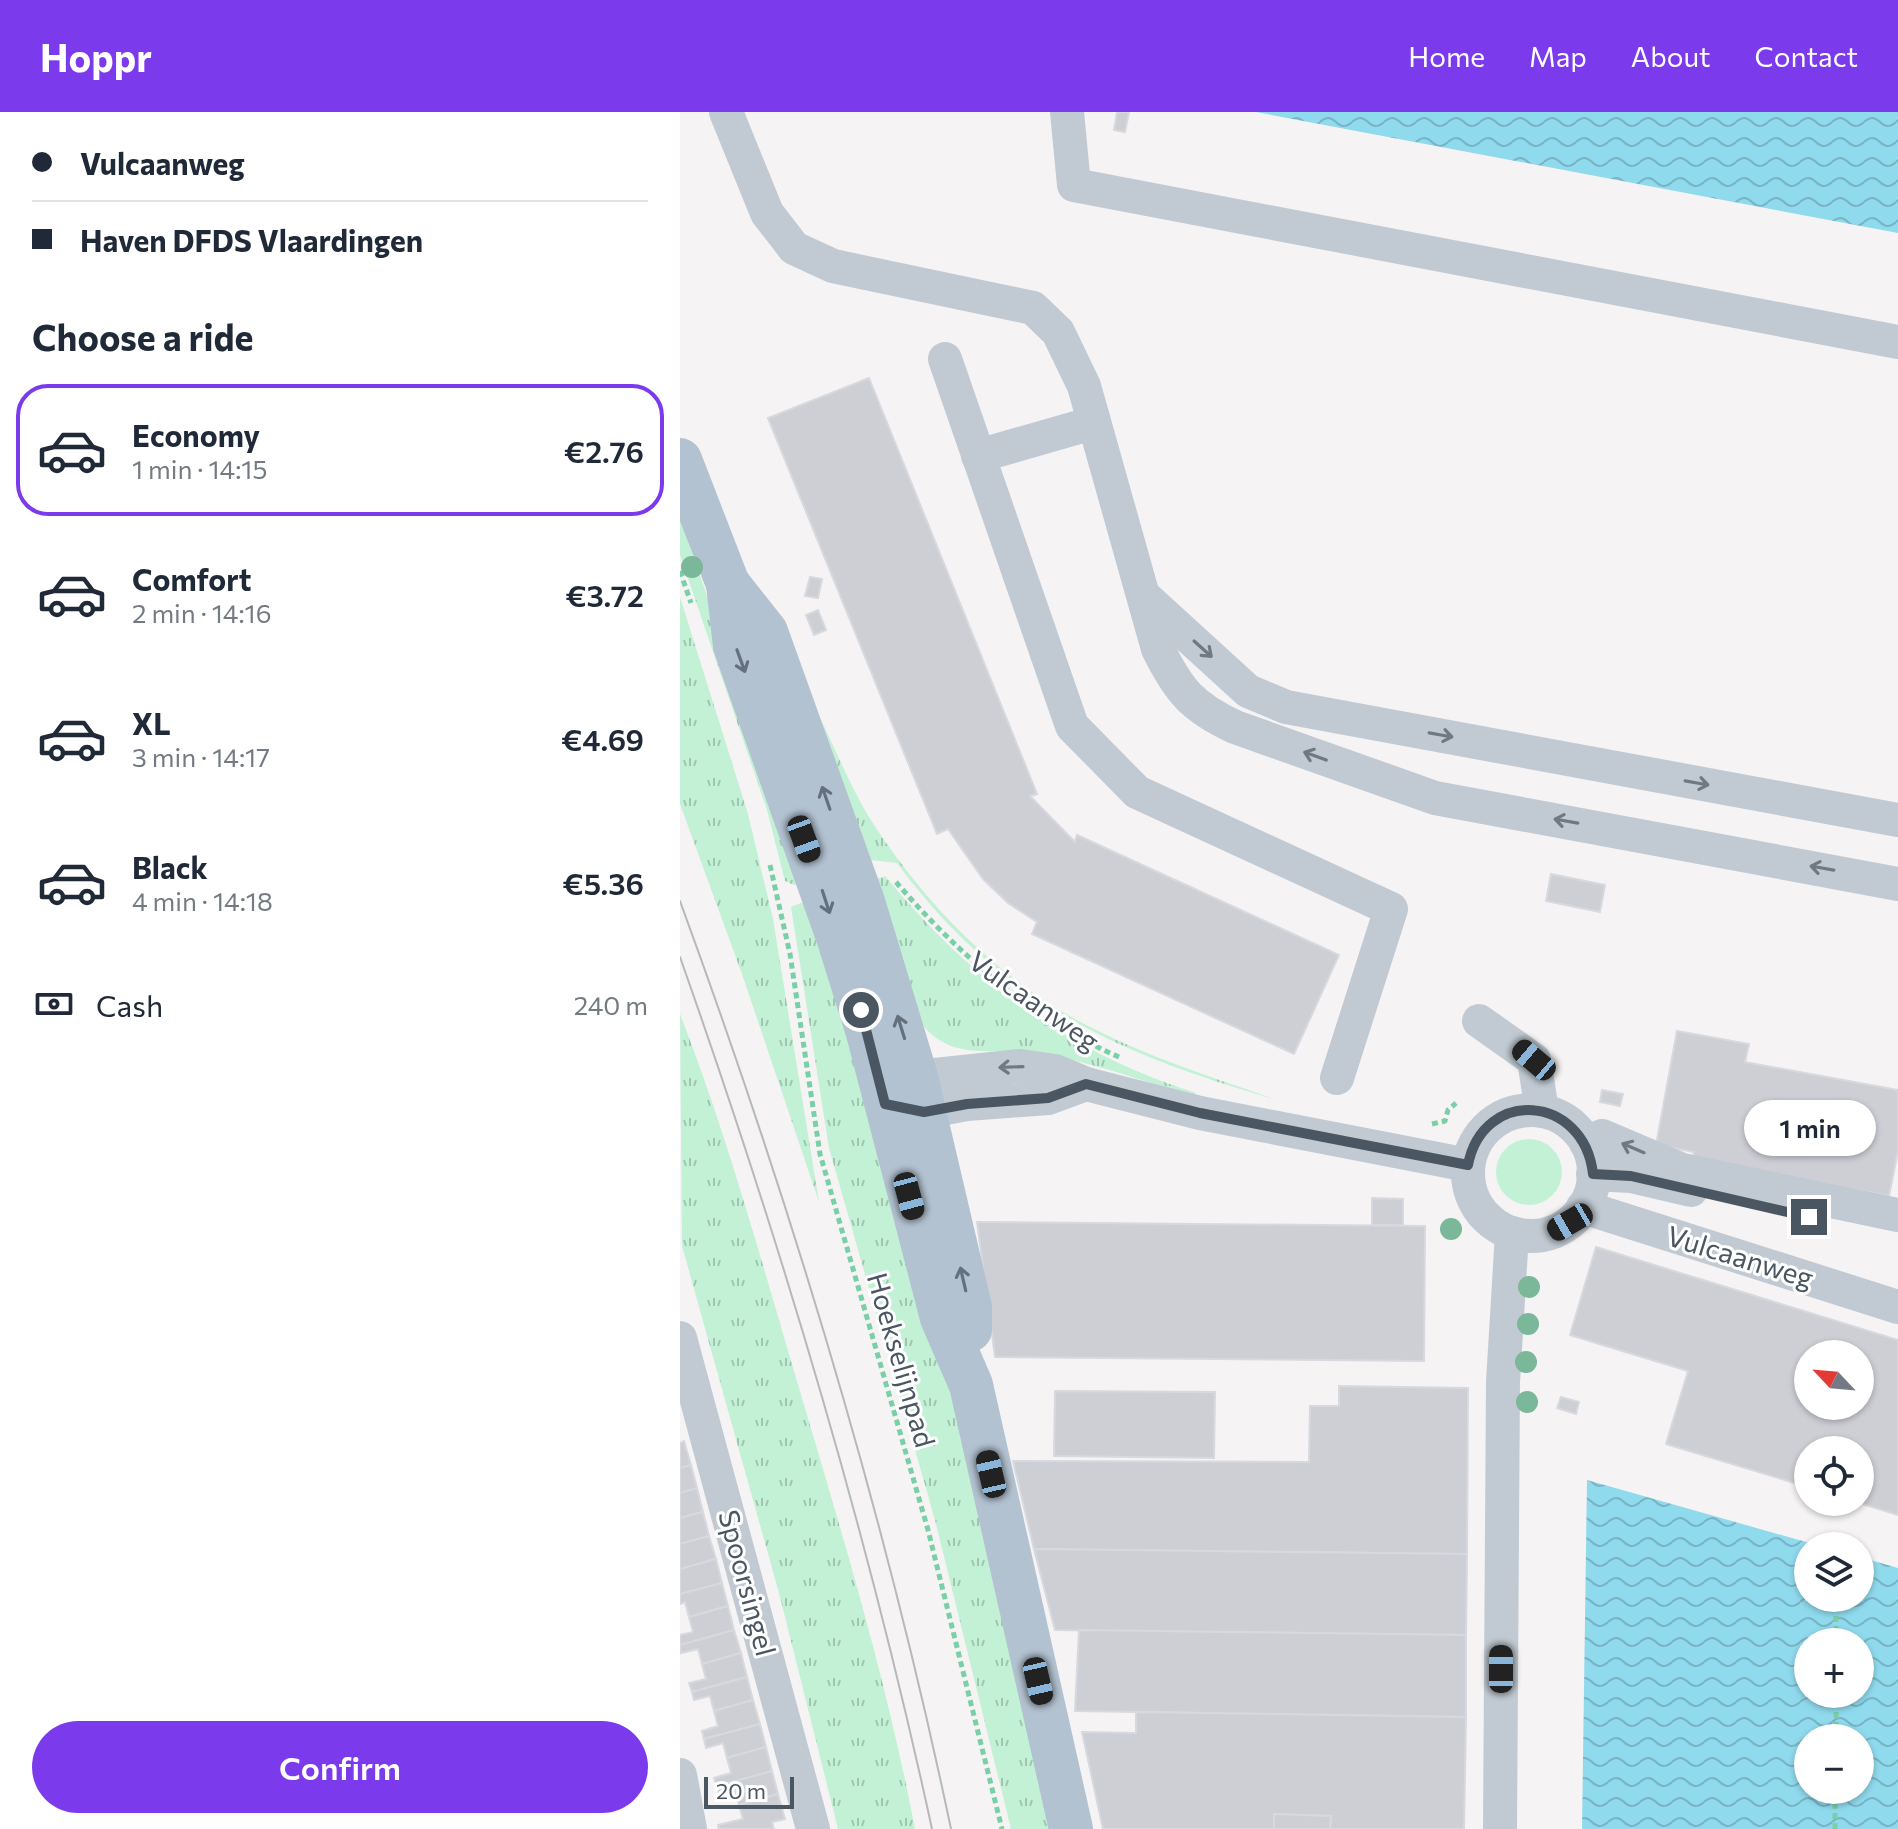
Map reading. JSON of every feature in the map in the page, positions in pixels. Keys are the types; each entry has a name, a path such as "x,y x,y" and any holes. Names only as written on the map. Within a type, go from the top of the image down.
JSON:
{"main road":[{"path":"680,460 728,584 735,646 836,877 868,1033 908,1098 942,1318 971,1385 1071,1829"}],"street":[{"path":"726,112 767,213 794,248 833,266 1033,308 1058,332 1084,386 1158,649 1177,687 1205,713 1235,727 1435,798 1898,884"},
{"path":"1067,112 1074,185 1898,342"},
{"path":"945,359 1072,726 1137,792 1391,909 1337,1078"},
{"path":"978,456 1093,423"},
{"path":"1145,597 1248,691 1286,707 1898,820"},
{"path":"1479,1021 1534,1060 1542,1111"},
{"name":"Vulcaanweg","path":"908,1098 967,1104 1048,1098 1086,1084 1200,1113 1468,1165"},
{"path":"1898,1215 1682,1170 1602,1136 1590,1158 1583,1207 1570,1222 1553,1231 1534,1235 1512,1233 1489,1220 1479,1208 1472,1195 1468,1165 1473,1148 1484,1130 1501,1117 1521,1110 1542,1111 1575,1128 1590,1158 1631,1176 1898,1238"},
{"name":"Vulcaanweg","path":"1583,1207 1898,1307"},
{"path":"1500,1829 1503,1382 1512,1233"},
{"name":"Spoorsingel","path":"680,1338 813,1829"},
{"path":"680,1775 690,1829"}],"path":[{"name":"Vulcaanweg","path":"779,899 876,865 885,869 960,950 1017,996 1088,1044 1132,1063"},
{"name":"Hoekselijnpad","path":"779,899 820,1154 928,1530 1002,1829"},
{"path":"1447,1116 1456,1103"},
{"path":"1835,1804 1835,1829"}],"green space":[{"path":"680,517 805,882 794,885 785,881 767,810 680,555"},
{"path":"680,597 748,814 773,919 819,1202 742,974 680,804"},
{"path":"820,718 862,805 891,849 941,911 999,966 1030,991 1098,1031 1163,1059 1274,1099 1162,1062 1112,1040 1064,1016 1019,986 977,952 936,911 897,863 871,860"},
{"path":"885,876 952,948 1024,1008 1063,1034 1105,1056 1196,1093 1194,1097 1062,1058 960,1049 930,1033 920,1021 901,984 867,882"},
{"path":"811,899 967,1445 1062,1829 1011,1829 935,1520 829,1148 791,907"},
{"path":"680,1014 742,1194 845,1546 890,1715 915,1829 838,1829 779,1593 682,1246"},
{"path":"1529,1139 1542,1142 1552,1149 1559,1159 1562,1172 1559,1185 1552,1195 1542,1202 1529,1205 1516,1202 1506,1195 1499,1185 1496,1172 1499,1159 1506,1149 1516,1142"}],"water":[{"path":"1256,112 1898,112 1898,233"},
{"path":"1587,1480 1794,1539 1794,1612 1874,1612 1874,1561 1898,1568 1898,1829 1582,1829"}],"building":[{"path":"1117,112 1129,112 1125,132 1114,130"},
{"path":"869,378 1037,794 1030,796 1075,842 1077,835 1339,955 1294,1054 1032,934 1037,922 1008,903 983,879 948,829 937,834 768,418"},
{"path":"810,577 822,579 818,598 805,596"},
{"path":"818,610 826,630 814,635 806,615"},
{"path":"1551,874 1605,885 1600,912 1546,901"},
{"path":"1677,1031 1749,1044 1745,1062 1898,1090 1898,1151 1889,1196 1693,1159 1694,1152 1656,1145"},
{"path":"1602,1090 1623,1094 1620,1106 1600,1102"},
{"path":"1372,1198 1403,1199 1403,1225 1372,1225"},
{"path":"977,1222 1425,1226 1424,1361 995,1357"},
{"path":"1596,1247 1898,1340 1898,1515 1874,1508 1874,1436 1794,1436 1794,1483 1666,1444 1688,1371 1570,1335"},
{"path":"1339,1386 1468,1388 1467,1554 1034,1549 1013,1461 1309,1462 1310,1406 1339,1406"},
{"path":"1055,1391 1215,1392 1214,1458 1054,1456"},
{"path":"1561,1397 1579,1402 1576,1414 1557,1408"},
{"path":"684,1441 691,1465 680,1468 680,1443"},
{"path":"691,1465 697,1488 680,1493 680,1468"},
{"path":"697,1488 703,1512 680,1518 680,1493"},
{"path":"703,1512 709,1536 680,1544 680,1518"},
{"path":"709,1536 716,1559 680,1569 680,1544"},
{"path":"1034,1549 1467,1554 1466,1635 1055,1630"},
{"path":"716,1559 722,1583 680,1594 680,1569"},
{"path":"722,1583 728,1606 689,1617 685,1602 680,1604 680,1594"},
{"path":"728,1606 734,1630 680,1645 680,1635 693,1632 689,1617"},
{"path":"734,1630 741,1653 702,1664 698,1649 681,1653 680,1645"},
{"path":"1079,1630 1466,1635 1466,1717 1075,1711"},
{"path":"741,1653 747,1677 692,1692 689,1683 706,1679 702,1664"},
{"path":"747,1677 753,1700 714,1711 710,1696 694,1700 692,1692"},
{"path":"753,1700 760,1724 704,1739 702,1731 718,1726 714,1711"},
{"path":"1136,1712 1466,1717 1464,1829 1330,1829 1331,1816 1274,1814 1274,1829 1103,1829 1082,1732 1136,1733"},
{"path":"760,1724 766,1747 727,1758 723,1743 706,1748 704,1739"},
{"path":"766,1747 772,1771 717,1786 714,1778 731,1773 727,1758"},
{"path":"772,1771 778,1794 739,1805 735,1790 719,1794 717,1786"},
{"path":"778,1794 785,1819 772,1822 774,1829 719,1829 718,1825 743,1819 739,1805"},
{"path":"1274,1814 1331,1816 1330,1829 1274,1829"}],"tram line":[{"path":"680,901 760,1130 832,1360 896,1594 951,1829"},
{"path":"680,957 753,1172 820,1389 880,1608 932,1829"}],"route":[{"path":"861,1010 885,1104 924,1112 1011,1099 1048,1098 1086,1084 1200,1113 1405,1150 1468,1165 1473,1148 1484,1130 1501,1117 1521,1110 1542,1111 1560,1117 1575,1128 1592,1158 1593,1174 1631,1176 1809,1217"}]}
